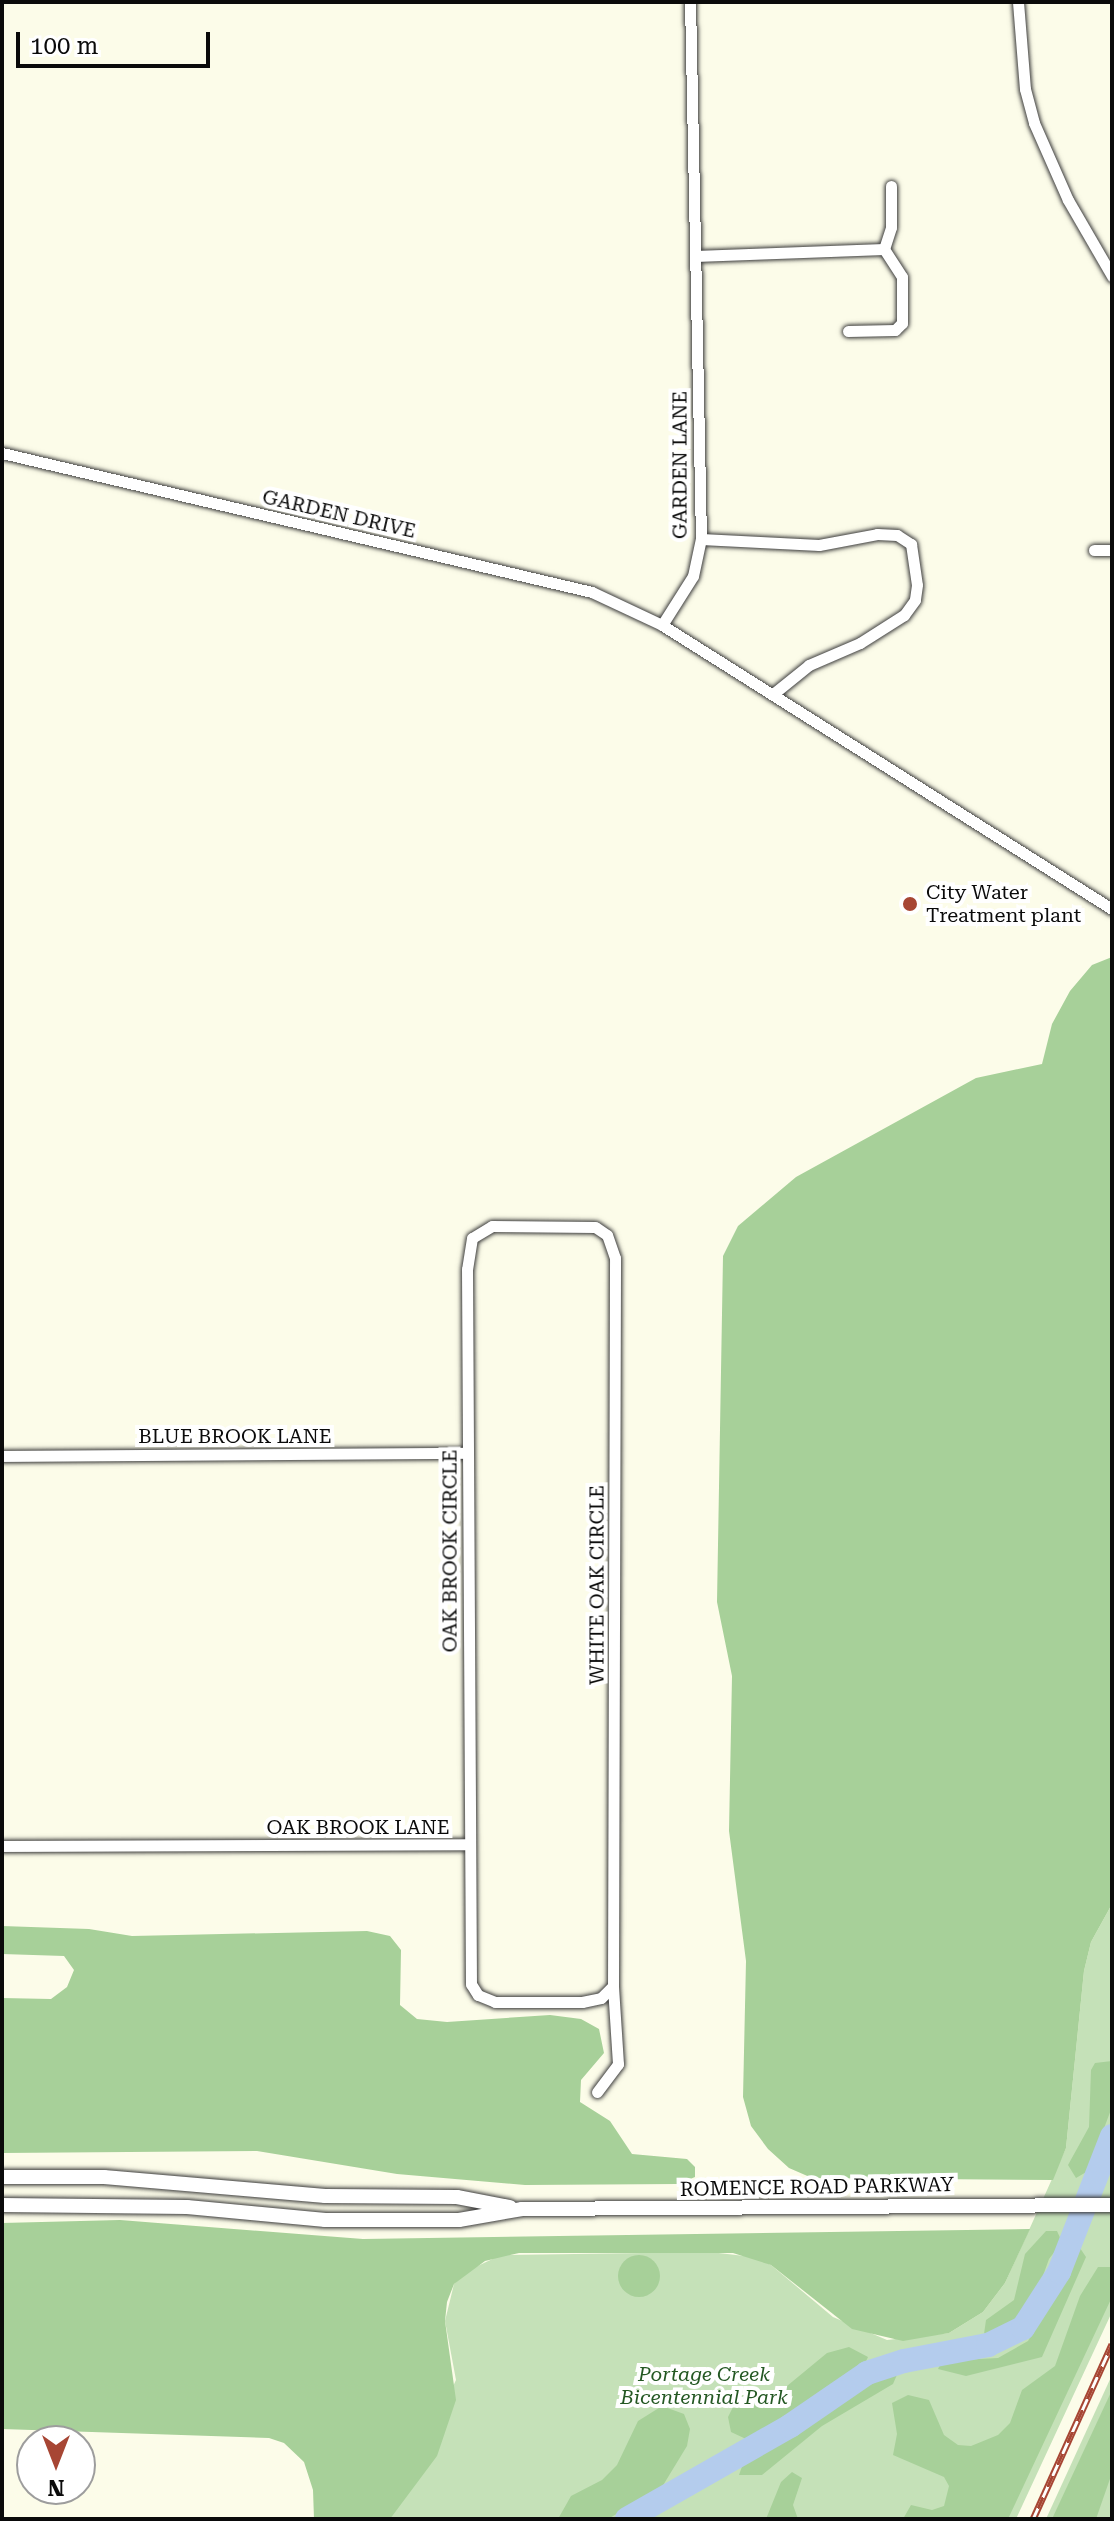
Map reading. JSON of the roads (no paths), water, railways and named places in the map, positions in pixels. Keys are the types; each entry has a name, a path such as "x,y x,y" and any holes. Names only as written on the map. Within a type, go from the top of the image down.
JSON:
{"street":[{"name":"GARDEN LANE","path":"662,625 693,576 701,539 690,2"},
{"path":"1018,2 1025,89 1034,123 1068,200 1112,276"},
{"path":"884,249 891,227 891,186"},
{"path":"695,256 884,249"},
{"path":"848,331 895,330 902,323 902,277 884,249"},
{"name":"GARDEN DRIVE","path":"2,453 519,571 592,592 662,625"},
{"path":"701,539 819,545 877,534 897,535 911,544 917,585 915,600 904,615 860,643 809,665 773,694"},
{"path":"1094,550 1112,550"},
{"path":"662,625 1112,909"},
{"name":"WHITE OAK CIRCLE","path":"467,1258 472,1238 492,1226 587,1225 603,1230 614,1249 613,1986 618,2064 597,2092"},
{"name":"OAK BROOK CIRCLE","path":"467,1258 468,1844"},
{"name":"BLUE BROOK LANE","path":"2,1456 468,1453"},
{"name":"OAK BROOK LANE","path":"2,1846 468,1844 470,1978 478,1995 495,2002 582,2002 601,1998 613,1986"},
{"name":"ROMENCE ROAD PARKWAY","path":"2,2177 104,2177 325,2196 457,2197 522,2209"},
{"name":"ROMENCE ROAD PARKWAY","path":"2,2205 187,2207 325,2220 459,2220 522,2209 1112,2205"}],"waterway":[{"path":"627,2519 790,2426 867,2373 904,2361 988,2345 1023,2328 1059,2272 1112,2136"}],"railway":[{"path":"1033,2519 1112,2344"}],"place":[{"name":"City Water Treatment plant","path":"910,904"}],"park label":[{"name":"Portage Creek Bicentennial Park","path":"704,2386"}]}
